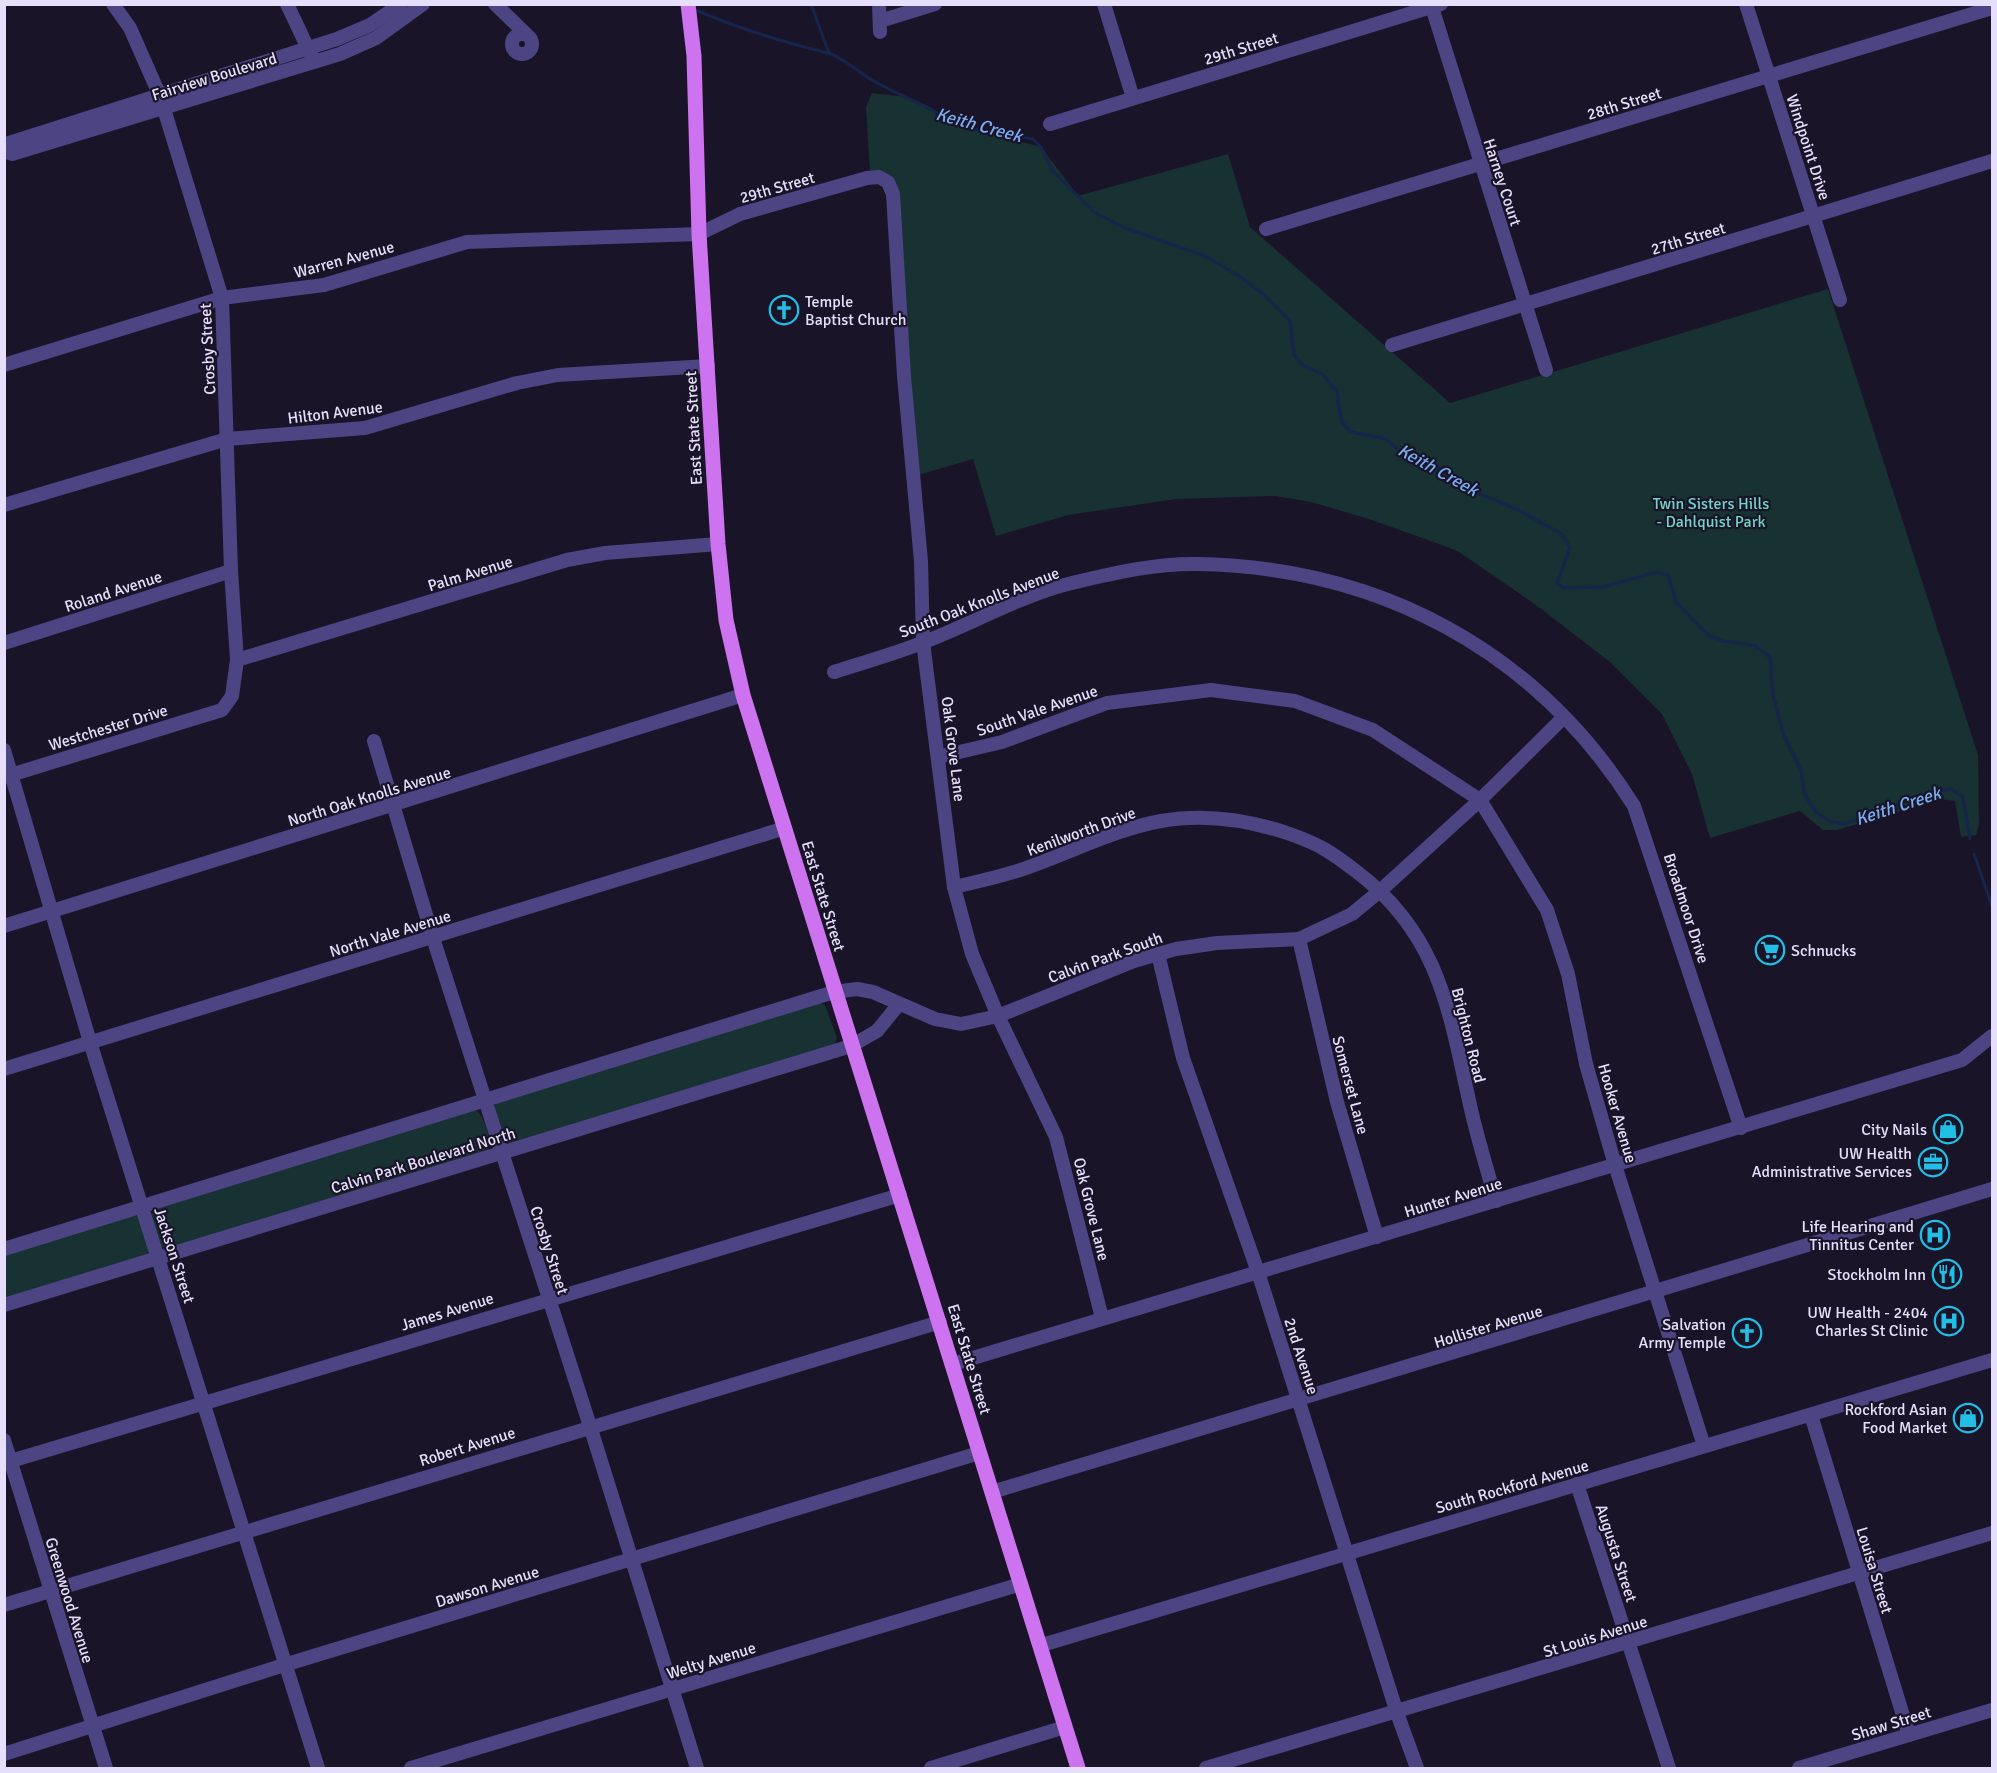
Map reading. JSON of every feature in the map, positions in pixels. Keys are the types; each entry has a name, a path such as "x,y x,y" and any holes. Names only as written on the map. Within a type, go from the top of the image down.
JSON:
{"main road":[{"name":"East State Street","path":"688,4 694,56 699,234 718,544 726,620 743,695 834,992 1042,1645 1078,1768"}],"street":[{"name":"Crosby Street","path":"113,4 135,38 163,102 222,298 231,572 237,660 232,696 222,710"},
{"path":"287,4 311,56"},
{"name":"Fairview Boulevard","path":"311,56 360,30 401,4"},
{"name":"Fairview Boulevard","path":"4,150 12,154 163,102 376,38 423,4"},
{"path":"495,4 526,34"},
{"path":"879,4 880,27 935,4"},
{"path":"1104,4 1133,98"},
{"name":"Windpoint Drive","path":"1746,4 1840,300"},
{"name":"29th Street","path":"1050,124 1434,6"},
{"name":"Harney Court","path":"1434,6 1479,164 1546,370"},
{"name":"28th Street","path":"1266,229 1992,8"},
{"name":"27th Street","path":"1392,345 1992,161"},
{"name":"Oak Grove Lane","path":"867,178 879,177 888,182 893,194 904,375 921,561 923,642 954,887 972,954 1056,1137 1102,1318"},
{"name":"29th Street","path":"699,234 740,214 867,178"},
{"name":"Warren Avenue","path":"4,365 222,298 324,285 467,242 699,234"},
{"name":"Hilton Avenue","path":"4,505 227,439 365,428 517,383 558,375 708,366"},
{"name":"Palm Avenue","path":"237,660 587,556 718,544"},
{"name":"South Oak Knolls Avenue","path":"834,672 923,642 1001,609 1073,583 1136,570 1196,564 1317,577 1371,592 1428,616 1482,648 1524,680 1564,717"},
{"name":"Roland Avenue","path":"4,643 231,572"},
{"name":"South Vale Avenue","path":"938,757 1002,742 1107,703 1210,690 1295,700 1373,730 1480,800"},
{"name":"North Oak Knolls Avenue","path":"4,926 394,806 743,695"},
{"name":"Westchester Drive","path":"8,776 222,710"},
{"name":"Calvin Park South","path":"834,992 856,989 873,992 935,1018 961,1024 999,1016 1158,954 1217,943 1299,939 1352,915 1480,800 1564,717"},
{"name":"Broadmoor Drive","path":"1564,717 1612,771 1634,806 1742,1128"},
{"name":"Crosby Street","path":"374,741 433,938 697,1768"},
{"name":"Jackson Street","path":"4,750 8,776 90,1042 160,1257 242,1531 318,1768"},
{"name":"Hooker Avenue","path":"1480,800 1547,910 1568,974 1586,1064 1615,1165 1704,1446"},
{"name":"Kenilworth Drive","path":"954,887 1026,868 1135,827 1163,821 1210,817 1262,824 1321,845 1381,890"},
{"name":"North Vale Avenue","path":"4,1069 785,828"},
{"name":"Brighton Road","path":"1381,890 1413,928 1431,961 1450,1013 1471,1108 1496,1201"},
{"name":"Somerset Lane","path":"1299,939 1337,1102 1377,1238"},
{"name":"2nd Avenue","path":"1158,954 1183,1058 1258,1272 1397,1713 1417,1768"},
{"path":"4,1249 834,992"},
{"path":"851,1046 877,1031 899,1004"},
{"name":"Hunter Avenue","path":"953,1364 1962,1060 1992,1036"},
{"name":"Calvin Park Boulevard North","path":"4,1305 851,1046"},
{"name":"Hollister Avenue","path":"993,1492 1992,1189"},
{"name":"James Avenue","path":"8,1461 548,1298 900,1195"},
{"name":"Robert Avenue","path":"4,1605 242,1531 940,1322"},
{"name":"South Rockford Avenue","path":"1042,1645 1992,1359"},
{"name":"Louisa Street","path":"1810,1415 1909,1735"},
{"name":"Greenwood Avenue","path":"4,1440 8,1461 106,1768"},
{"name":"Dawson Avenue","path":"4,1754 284,1665 979,1453"},
{"name":"Augusta Street","path":"1577,1484 1669,1768"},
{"name":"St Louis Avenue","path":"1206,1768 1397,1713 1992,1533"},
{"name":"Welty Avenue","path":"411,1768 1022,1584"},
{"name":"Shaw Street","path":"1799,1768 1992,1710"},
{"path":"931,1768 1065,1727"}],"green space":[{"name":"Twin Sisters Hills - Dahlquist Park","path":"872,93 907,97 957,124 1041,147 1078,196 1228,154 1250,227 1450,403 1828,289 1978,755 1979,825 1976,835 1961,837 1955,801 1940,799 1837,830 1823,830 1800,811 1710,838 1692,774 1662,714 1610,662 1536,605 1459,552 1369,519 1311,502 1276,496 1176,499 1068,515 996,536 973,459 918,475 897,189 892,176 870,173 866,107"},
{"path":"819,1003 825,1005 837,1038 834,1045 509,1144 505,1142 494,1108 497,1102"},
{"path":"474,1109 481,1116 487,1128 488,1151 168,1250 161,1246 151,1216 154,1208"},
{"path":"135,1215 139,1217 149,1252 147,1255 5,1300 5,1254"}],"waterway":[{"path":"811,4 829,53"},
{"name":"Keith Creek","path":"693,9 760,34 833,55 875,82 966,127 1033,139 1041,147 1053,171 1094,212 1125,228 1205,256 1241,277 1263,294 1290,321 1294,355 1304,366 1322,374 1337,391 1341,421 1351,432 1386,439 1406,456 1438,467 1462,486 1518,510 1562,534 1570,548 1557,583 1563,588 1603,587 1657,572 1668,575 1676,602 1708,635 1723,641 1754,645 1770,657 1773,695 1784,736 1801,770 1804,793 1815,811 1829,821 1844,824 1917,797 1951,789 1963,797 1970,839"},
{"name":"Keith Creek","path":"1974,854 1992,906"}],"place":[{"name":"Temple Baptist Church","path":"784,310"},
{"name":"Schnucks","path":"1770,950"},
{"name":"City Nails","path":"1948,1129"},
{"name":"UW Health Administrative Services","path":"1933,1162"},
{"name":"Life Hearing and Tinnitus Center","path":"1935,1235"},
{"name":"Stockholm Inn","path":"1947,1274"},
{"name":"UW Health - 2404 Charles St Clinic","path":"1949,1321"},
{"name":"Salvation Army Temple","path":"1747,1333"},
{"name":"Rockford Asian Food Market","path":"1968,1418"}]}
